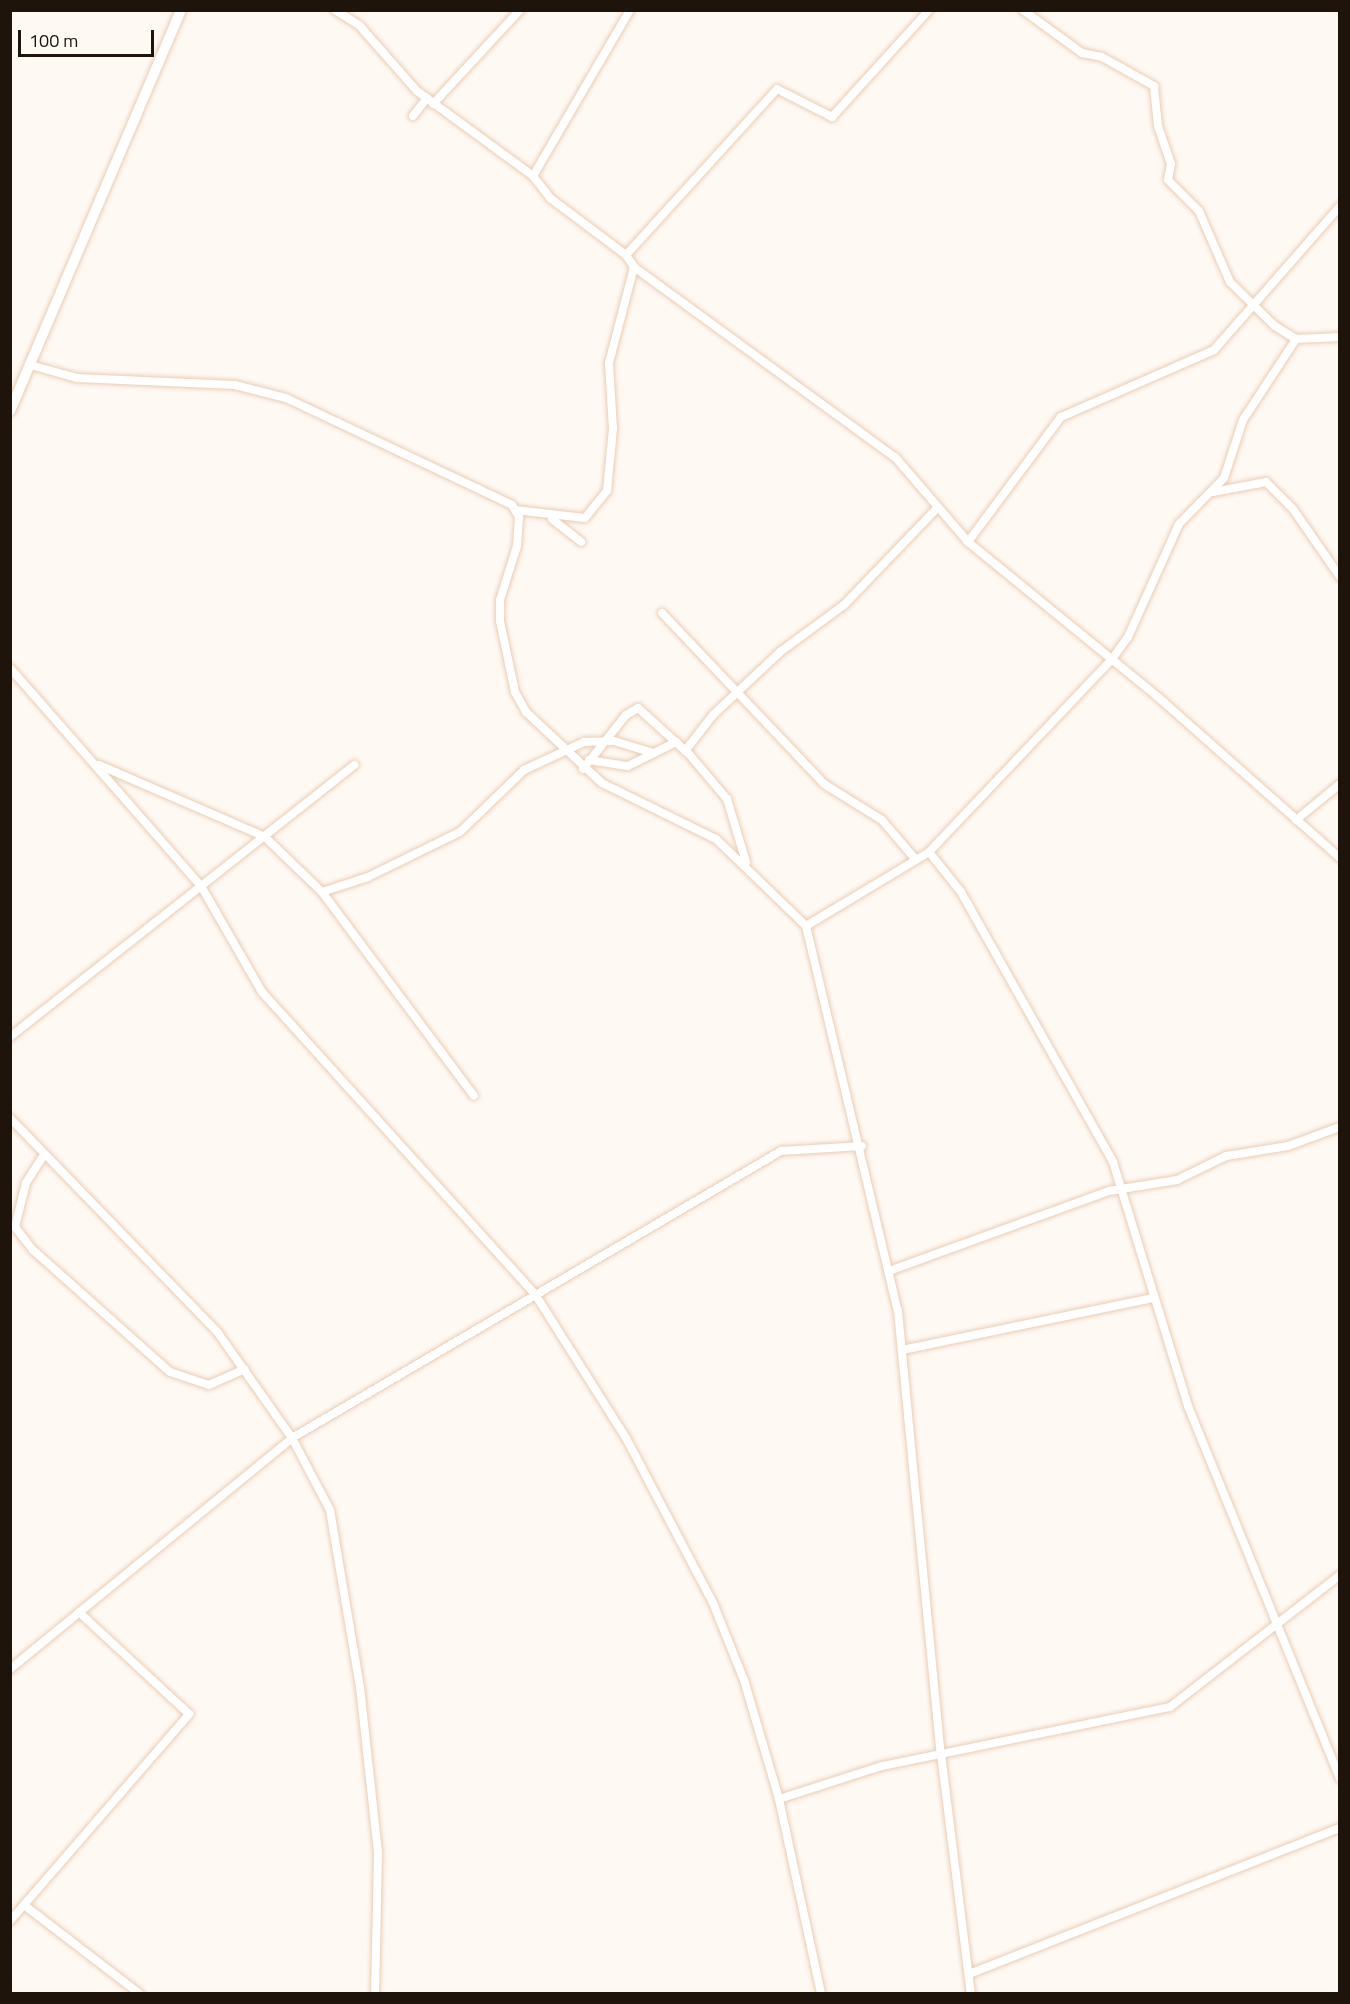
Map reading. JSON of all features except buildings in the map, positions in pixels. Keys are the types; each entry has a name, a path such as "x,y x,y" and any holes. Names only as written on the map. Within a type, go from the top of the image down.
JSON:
{"main road":[{"path":"10,411 34,366 181,10"}],"street":[{"path":"335,10 359,26 430,101 533,176 550,198 626,255 634,267 895,457 968,542 1112,659 1340,858"},
{"path":"412,116 430,101 520,10"},
{"path":"533,176 630,10"},
{"path":"626,255 777,89 832,117 928,10"},
{"path":"1023,10 1082,54 1102,57 1154,86 1158,126 1171,164 1168,180 1199,211 1230,282 1252,306 1296,339 1340,337"},
{"path":"968,542 1061,417 1214,350 1340,206"},
{"path":"34,366 77,378 235,385 285,398 421,466 501,497 515,510 551,518 585,518 607,490 613,429 609,363 634,267"},
{"path":"806,926 929,852 1112,659 1128,637 1179,524 1213,492 1224,478 1243,420 1296,339"},
{"path":"1213,492 1266,482 1293,509 1340,577"},
{"path":"686,751 736,693 845,604 938,507"},
{"path":"515,510 517,546 500,600 507,663 526,711 582,769 716,839 746,862 806,926 862,1146 889,1271 902,1350 941,1754 971,1994"},
{"path":"551,518 581,542"},
{"path":"662,613 824,784 882,820 916,860"},
{"path":"10,668 201,886 262,992 535,1294 626,1438 713,1604 744,1680 779,1800 820,1994"},
{"path":"582,769 638,708 686,751 727,799 746,862"},
{"path":"322,892 368,877 460,832 524,770 565,753 584,742 606,741 650,752"},
{"path":"589,760 628,766 650,752 676,742"},
{"path":"96,764 265,837 322,892 474,1096"},
{"path":"10,1037 354,765"},
{"path":"1296,820 1340,784"},
{"path":"929,852 962,892 1019,989 1113,1162 1152,1298 1188,1406 1276,1627 1340,1778"},
{"path":"10,1118 218,1333 292,1437 330,1510 360,1687 378,1853 375,1994"},
{"path":"889,1271 1122,1189 1177,1180 1226,1156 1288,1146 1340,1127"},
{"path":"10,1669 292,1437 781,1151 862,1146"},
{"path":"44,1155 26,1183 15,1227 33,1250 170,1372 209,1385 245,1369"},
{"path":"902,1350 1152,1298"},
{"path":"779,1800 941,1754 1170,1707 1276,1627 1340,1575"},
{"path":"10,1921 189,1714 78,1612"},
{"path":"969,1974 1340,1828"},
{"path":"24,1905 140,1994"}]}
